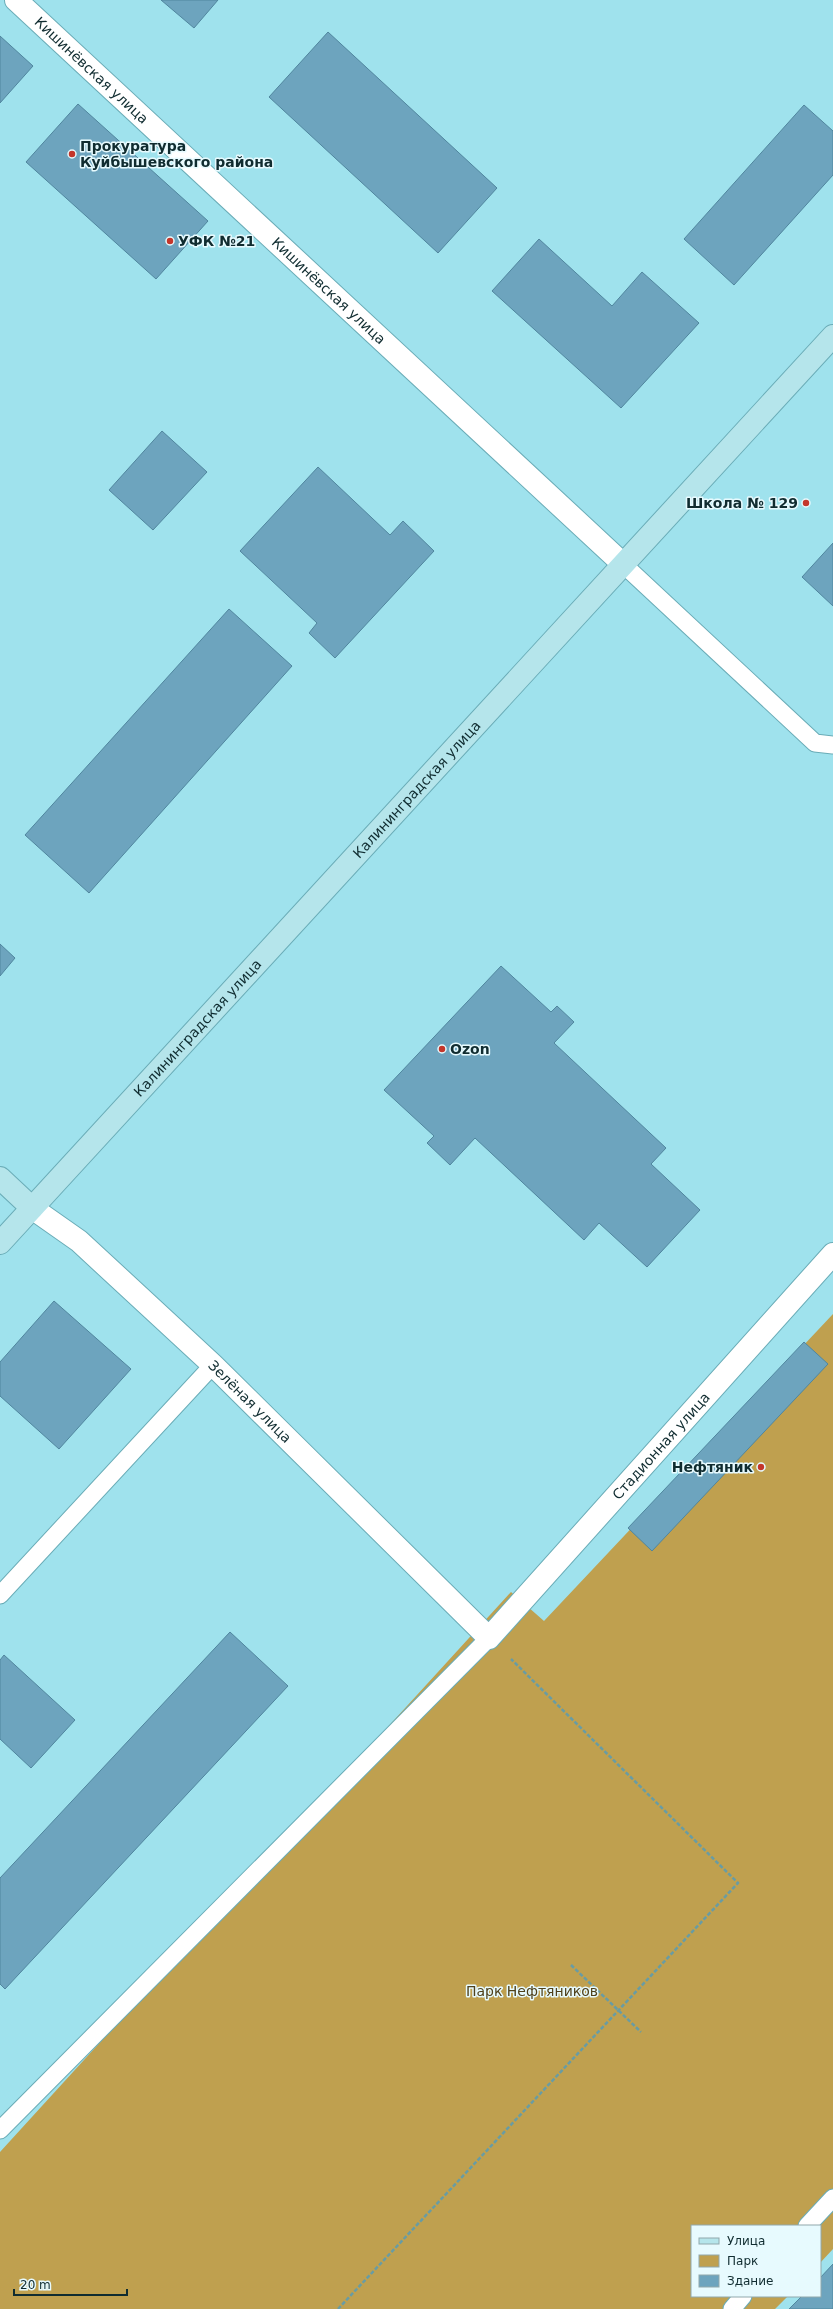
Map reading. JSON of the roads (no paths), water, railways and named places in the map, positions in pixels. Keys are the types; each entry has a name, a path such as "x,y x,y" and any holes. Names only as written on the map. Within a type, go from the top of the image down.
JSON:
{"street":[{"name":"Кишинёвская улица","path":"16,0 624,565"},
{"name":"Калининградская улица","path":"0,1243 833,336"},
{"name":"Зелёная улица","path":"0,1178 32,1208 79,1241 213,1365 489,1638"},
{"name":"Стадионная улица","path":"489,1638 833,1254"}],"lane":[{"path":"624,565 815,743 833,745"},
{"path":"0,1595 213,1365"},
{"path":"0,2130 489,1638"},
{"path":"808,2225 833,2198"},
{"path":"732,2309 742,2297"}],"place":[{"name":"Прокуратура Куйбышевского района","path":"72,154"},
{"name":"УФК №21","path":"170,241"},
{"name":"Школа № 129","path":"806,503"},
{"name":"Ozon","path":"442,1049"},
{"name":"Нефтяник","path":"761,1467"}],"park label":[{"name":"Парк Нефтяников","path":"532,1991"}]}
